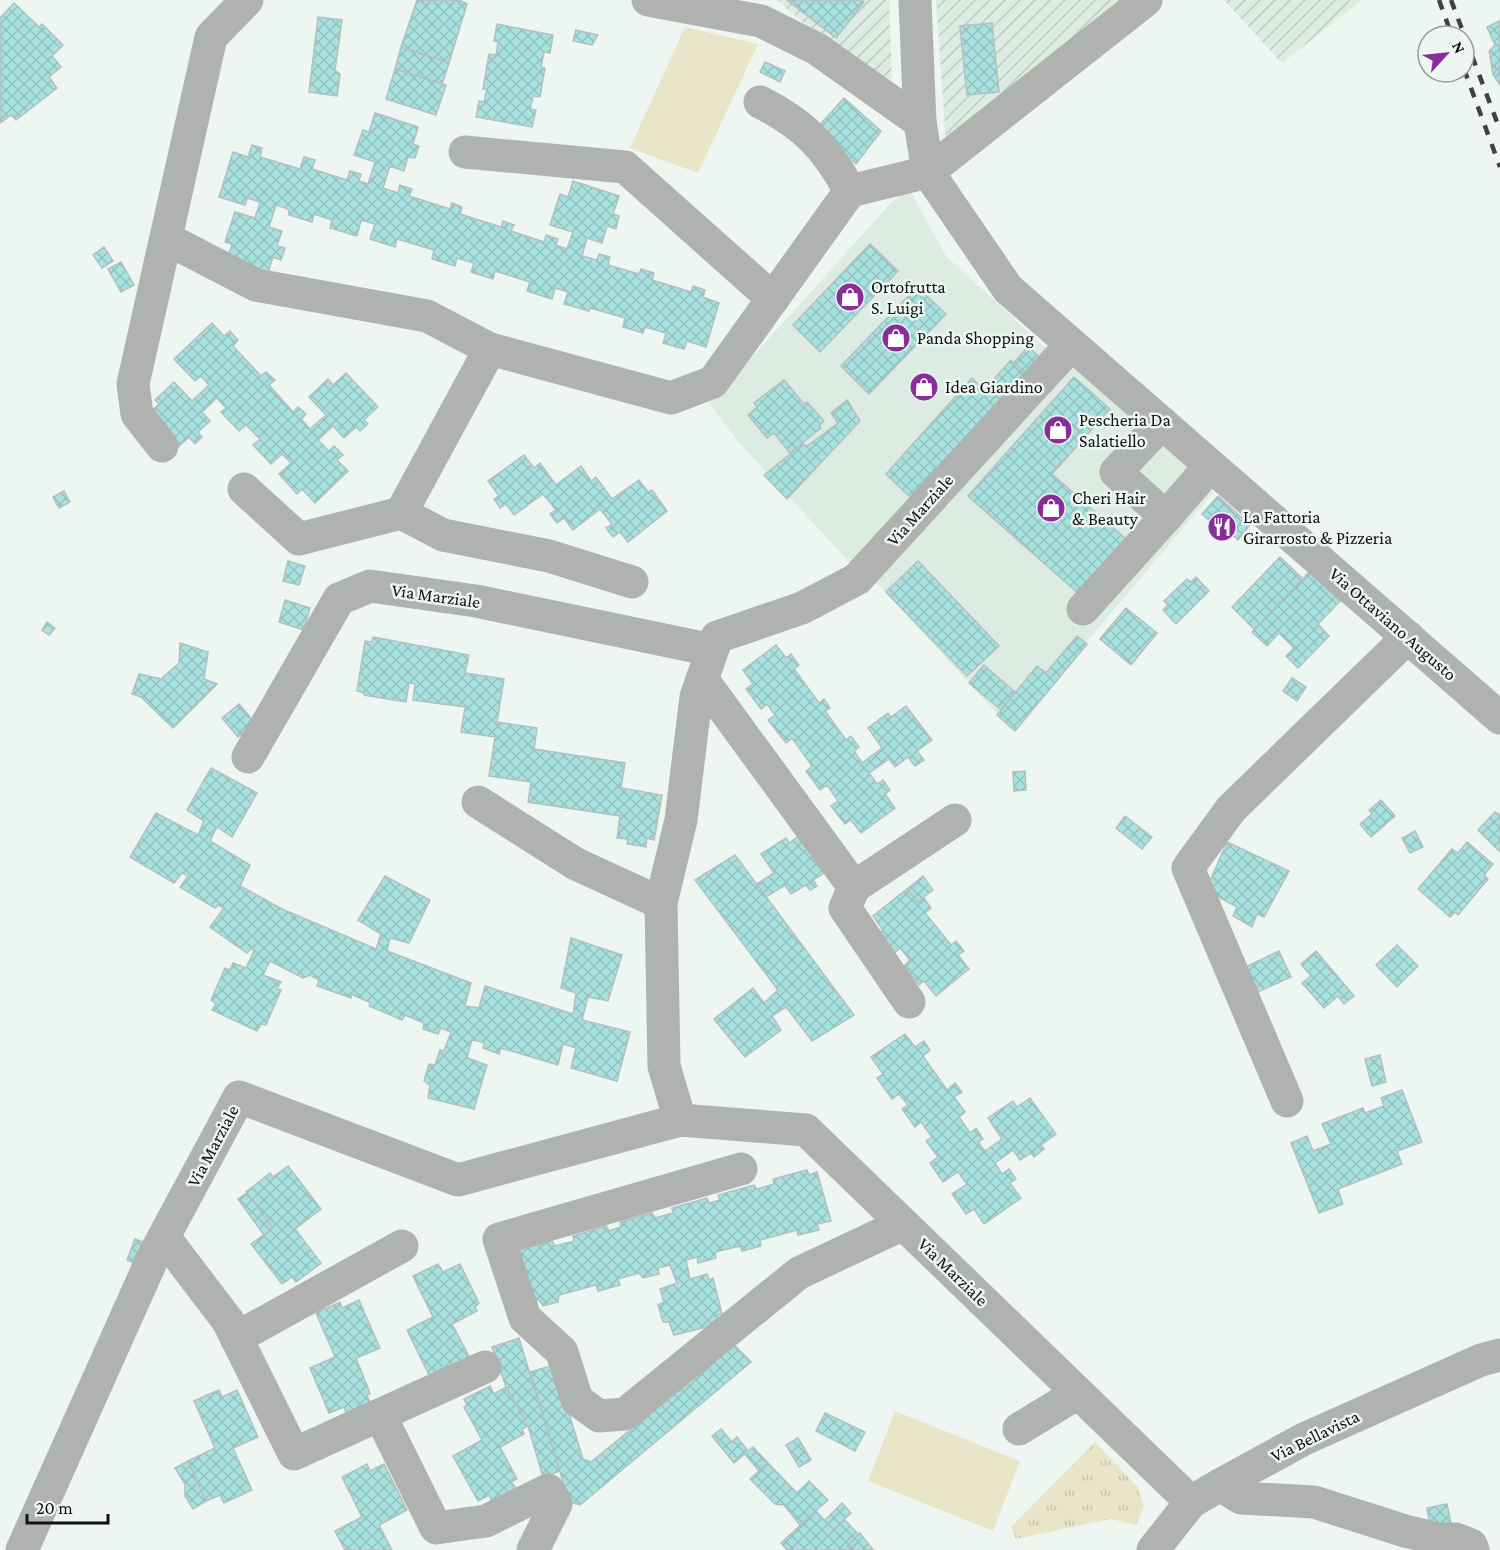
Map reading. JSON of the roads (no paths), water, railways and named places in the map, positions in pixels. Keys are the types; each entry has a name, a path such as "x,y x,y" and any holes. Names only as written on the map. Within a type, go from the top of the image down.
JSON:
{"street":[{"path":"162,446 137,414 133,384 211,37 247,0"},
{"path":"648,0 761,21 817,49 920,122"},
{"name":"Via Ottaviano Augusto","path":"915,0 920,122 928,172 1008,289 1500,718"},
{"path":"167,239 256,285 427,316 490,350 671,398 713,382 850,190 928,172 1146,0"},
{"path":"760,102 789,117 831,156 850,190"},
{"path":"465,152 624,166 773,299"},
{"name":"Via Marziale","path":"248,757 339,599 370,586 476,601 707,664 717,637 802,608 857,579 1071,345"},
{"path":"400,513 490,350"},
{"path":"1162,423 1116,472 1166,516"},
{"path":"1083,609 1210,466"},
{"path":"244,489 299,539 400,513 442,535 549,556 632,582"},
{"path":"1287,1101 1188,868 1231,809 1408,637"},
{"path":"707,664 854,887"},
{"path":"680,1120 664,1066 661,903 681,820 696,697 707,664"},
{"path":"478,802 576,864 661,903"},
{"path":"909,1002 845,909 854,887 955,820"},
{"name":"Via Marziale","path":"22,1550 164,1237 239,1097 458,1180 680,1120 806,1130 1191,1502"},
{"path":"741,1169 499,1239 525,1318 562,1352 576,1400 599,1416 625,1414 799,1273 903,1224"},
{"path":"164,1237 228,1321 294,1454 485,1367"},
{"path":"236,1338 402,1246"},
{"name":"Via Bellavista","path":"1153,1550 1191,1502 1220,1485 1304,1439 1500,1355"},
{"path":"1019,1429 1078,1393"},
{"path":"380,1415 436,1528 486,1521 549,1490 556,1504 533,1550"},
{"path":"1220,1485 1241,1498 1314,1502 1405,1531 1439,1539 1456,1539 1471,1545 1473,1550"}],"railway":[{"path":"1439,0 1448,24"},
{"path":"1451,0 1500,130"},
{"path":"1470,84 1500,167"}],"place":[{"name":"Ortofrutta S. Luigi","path":"850,297"},
{"name":"Panda Shopping","path":"896,338"},
{"name":"Idea Giardino","path":"924,387"},
{"name":"Pescheria Da Salatiello","path":"1058,430"},
{"name":"Cheri Hair & Beauty","path":"1051,508"},
{"name":"La Fattoria Girarrosto & Pizzeria","path":"1222,527"}]}
